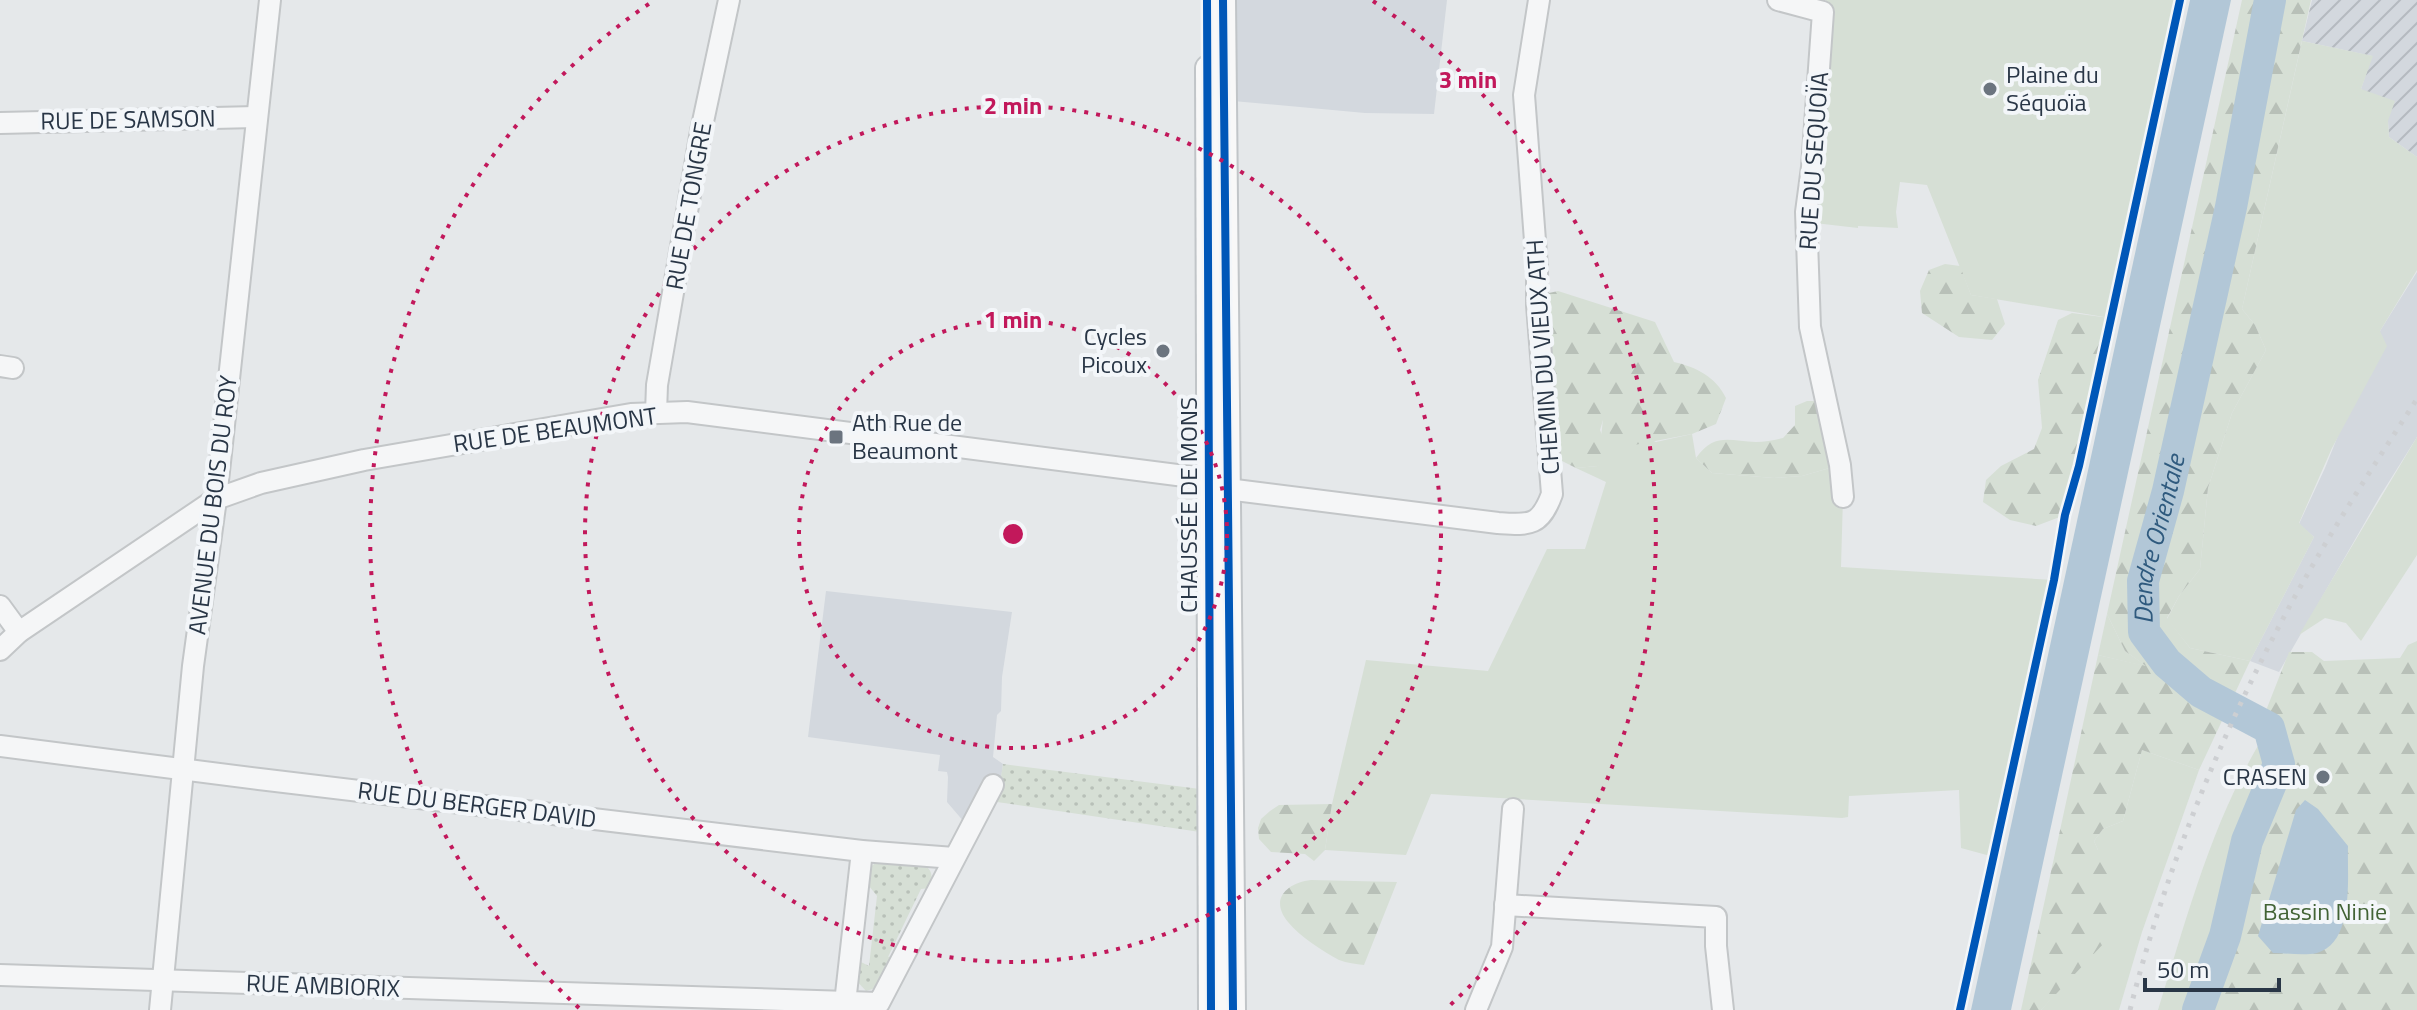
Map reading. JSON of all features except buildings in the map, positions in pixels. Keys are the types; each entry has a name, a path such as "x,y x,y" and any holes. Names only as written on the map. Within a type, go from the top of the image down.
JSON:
{"main road":[{"name":"CHAUSSÉE DE MONS","path":"1207,0 1233,1010"},
{"name":"CHAUSSÉE DE MONS","path":"1211,1010 1223,0"}],"street":[{"name":"AVENUE DU BOIS DU ROY","path":"160,1010 193,666 216,499 270,0"},
{"name":"RUE DE TONGRE","path":"656,413 657,385 701,131 729,0"},
{"name":"CHEMIN DU VIEUX ATH","path":"1218,484 1518,524 1530,524 1547,508 1552,494 1552,477 1539,341 1537,267 1524,95 1539,0"},
{"name":"RUE DU SEQUOÏA","path":"1778,0 1823,12 1806,212 1809,314 1814,356 1840,465 1843,497"},
{"name":"RUE DE SAMSON","path":"0,123 256,117"},
{"name":"RUE DE BEAUMONT","path":"0,650 19,632 216,499 261,483 364,460 631,414 687,412 1218,484"},
{"path":"0,606 19,632"},
{"name":"RUE DU BERGER DAVID","path":"0,746 862,851 954,858"},
{"name":"RUE AMBIORIX","path":"0,975 783,1006 879,1003 993,785"},
{"path":"1476,1010 1502,947 1513,809"},
{"path":"845,1003 862,851"},
{"path":"1505,905 1716,917 1723,1010"}],"shaded area":[{"path":"1233,0 1447,0 1434,114 1365,113 1233,101"},
{"path":"2312,0 2417,0 2417,157 2389,137 2388,121 2361,89 2372,56 2302,41"},
{"path":"2417,272 2417,437 2279,672 2250,661 2314,537 2299,524 2380,331"},
{"path":"826,591 1012,612 993,757 1003,764 1000,786 965,823 947,802 948,777 947,772 938,771 940,755 808,737"}],"green space":[{"name":"Plaine du Séquoïa","path":"1826,0 2182,0 2110,318 1971,295 1927,185 1900,182 1896,212 1898,228 1858,228 1806,222"},
{"path":"2242,0 2311,0 2242,309 2255,325 2266,350 2232,413 2208,488 2200,569 2167,618 2190,648 2250,661 2199,770 2142,750 2123,821 2103,829 2094,841 2098,850 2117,859 2105,942 2041,1010 2021,1010 2098,655 2146,666 2125,651 2107,614"},
{"path":"2302,41 2373,56 2361,89 2395,101 2388,121 2389,137 2417,157 2417,270 2380,331 2387,346 2332,448 2299,523 2314,537 2250,661 2190,648 2167,619 2179,596 2200,569 2208,488 2232,413 2266,350 2255,325 2242,309"},
{"path":"1945,264 1960,266 1971,295 1997,299 2005,324 1992,340 1959,337 1922,313 1920,291 1929,270"},
{"path":"1558,291 1655,322 1674,362 1704,374 1722,391 1726,398 1716,424 1692,434 1629,446 1609,433 1603,420 1600,430 1608,450 1598,466 1576,468 1550,455 1537,305 1549,293"},
{"path":"2072,313 2110,318 2079,466 2065,515 2036,526 2010,520 1983,502 1986,480 2001,466 2034,449 2042,428 2038,380 2058,320"},
{"path":"1817,401 1840,465 1802,476 1774,478 1712,473 1696,458 1716,441 1759,442 1783,438 1795,425 1795,406"},
{"path":"1603,419 1656,442 1692,434 1696,458 1712,473 1774,478 1802,476 1840,465 1843,497 1841,567 2054,580 1994,857 1961,848 1959,790 1849,796 1848,817 1842,818 1431,794 1406,855 1325,850 1332,804 1366,660 1488,671 1547,549 1585,549 1606,482 1576,468 1598,466"},
{"path":"2417,437 2417,555 2361,641 2346,623 2325,618 2299,635"},
{"path":"2107,614 2125,651 2148,667 2098,655"},
{"name":"Bassin Ninie","path":"2417,641 2417,1010 2198,1010 2225,936 2247,841 2279,764 2267,708 2289,652 2312,652 2324,661 2400,658 2408,645"},
{"path":"2269,728 2279,764 2248,841 2225,936 2198,1010 2158,1010 2218,829"},
{"path":"2142,750 2199,770 2142,932 2119,1010 2041,1010 2050,1000 2098,850 2094,841 2103,829 2123,821"},
{"path":"1003,764 1200,789 1200,832 997,802"},
{"path":"1332,804 1325,850 1314,861 1305,854 1271,852 1259,839 1261,819 1279,805"},
{"path":"885,860 919,863 926,866 932,878 930,888 921,889 888,957 895,955 876,988 866,991 855,979 857,960 869,966 877,896 865,881 871,867"},
{"path":"1311,880 1397,882 1364,965 1342,961 1326,952 1299,933 1283,914 1280,906 1283,894 1295,885"}],"water":[{"path":"2190,0 2231,0 2011,1010 1971,1010"},
{"path":"2305,800 2318,809 2348,846 2348,891 2343,922 2338,936 2329,947 2317,953 2273,953 2258,936 2296,810"}],"waterway":[{"name":"Dendre Orientale","path":"2198,1010 2225,936 2247,841 2279,764 2269,728 2201,692 2167,663 2144,632 2143,581 2168,491 2231,207 2270,0"}],"railway":[{"path":"2130,1010 2179,851 2243,698 2307,574 2417,399"}],"cycle path":[{"path":"1207,0 1211,1010"},
{"path":"1223,0 1233,1010"},
{"path":"1960,1010 2054,580 2065,515 2079,466 2180,0"}],"place":[{"name":"Plaine du Séquoïa","path":"1990,89"},
{"name":"Cycles Picoux","path":"1163,351"},
{"name":"Ath Rue de Beaumont","path":"836,437"},
{"name":"CRASEN","path":"2323,777"}]}
